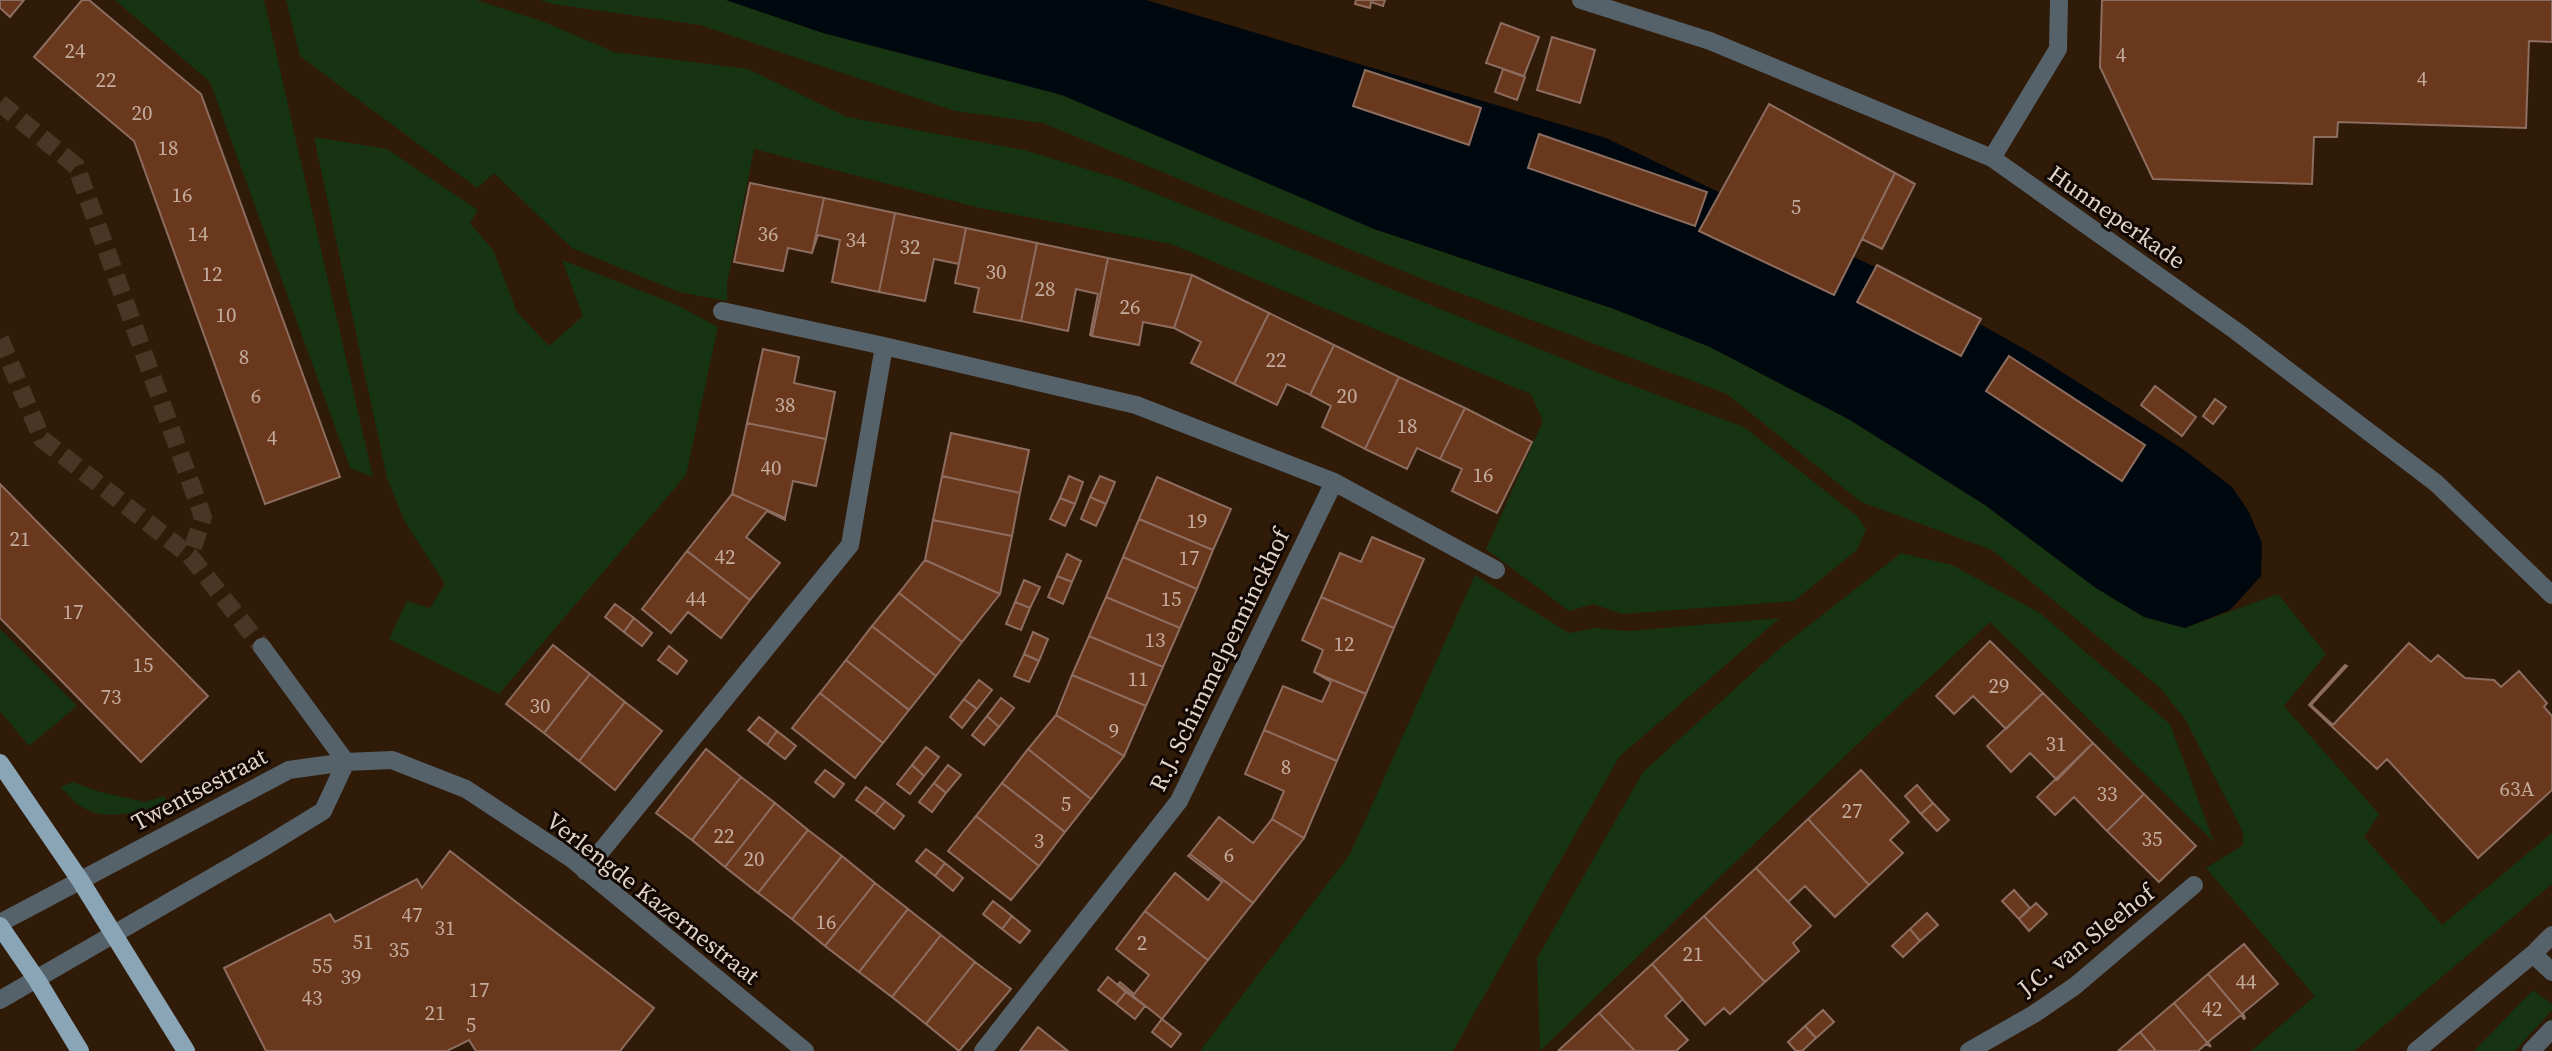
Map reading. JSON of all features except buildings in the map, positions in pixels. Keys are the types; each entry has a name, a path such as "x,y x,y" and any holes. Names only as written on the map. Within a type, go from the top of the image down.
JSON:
{"main road":[{"path":"0,763 115,935 186,1051"},
{"path":"0,925 80,1051"}],"street":[{"name":"Hunneperkade","path":"1581,0 1710,41 1992,159 2236,331 2437,483 2552,595"},
{"path":"1992,159 2058,49 2059,0"},
{"path":"722,311 1136,405 1334,482 1496,570"},
{"path":"585,871 850,545 884,346"},
{"name":"R.J. Schimmelpenninckhof","path":"983,1051 1179,801 1334,482"},
{"path":"0,1000 323,811 346,762 262,646"},
{"name":"Verlengde Kazernestraat","path":"346,762 392,760 466,789 572,859 805,1051"},
{"name":"Twentsestraat","path":"0,925 79,880 289,770 346,762"},
{"name":"J.C. van Sleehof","path":"1969,1051 2034,1014 2075,986 2194,885"},
{"path":"2416,1051 2533,954 2552,935"},
{"path":"2533,954 2552,972"},
{"path":"2531,1051 2552,1029"}],"green space":[{"path":"115,0 264,0 373,477 350,468 210,82"},
{"path":"286,0 476,0 542,21 614,52 748,69 847,117 1024,150 1122,180 1604,375 1744,427 1857,516 1866,529 1857,550 1794,601 1622,614 1593,604 1569,611 1486,549 1543,421 1531,394 1171,244 980,208 754,149 727,283 727,301 679,292 572,248 494,173 477,188 300,56"},
{"path":"540,0 726,0 823,33 1062,95 1374,229 1614,309 1710,347 1850,420 1985,505 2096,588 2144,617 2185,628 2278,594 2326,654 2284,706 2379,814 2364,837 2442,925 2552,833 2552,884 2354,1051 2251,1051 2315,996 2206,868 2243,845 2243,832 2185,719 2159,687 1992,550 1861,502 1727,394 1415,276 1043,123 955,111 700,25"},
{"path":"314,137 387,149 478,210 470,223 493,250 517,312 549,346 583,316 562,260 675,304 718,327 686,475 499,694 389,639 407,601 430,608 445,584 405,522 387,478"},
{"path":"1901,553 1952,565 2040,613 2170,724 2214,842 1990,622 1865,737 1540,1051 1537,958 1643,772 1779,649"},
{"path":"1475,575 1569,633 1596,628 1629,631 1780,618 1619,757 1453,1051 1200,1051 1350,854"},
{"path":"0,629 77,706 29,746 0,711"},
{"path":"73,782 100,792 145,802 164,796 168,803 127,814 95,813 79,805 60,787"},
{"path":"2533,990 2552,1004 2552,1010 2515,1051 2474,1051"}],"shaded area":[{"path":"726,0 1146,0 1606,138 1900,279 2040,358 2184,450 2232,487 2249,512 2262,543 2261,576 2230,610 2185,628 2144,617 2096,588 1985,505 1850,420 1710,347 1614,309 1374,229 1062,95 823,33"}],"tunnel":[{"path":"0,103 76,166 203,517 190,556"},
{"path":"0,339 42,439 190,556 262,647"}]}
